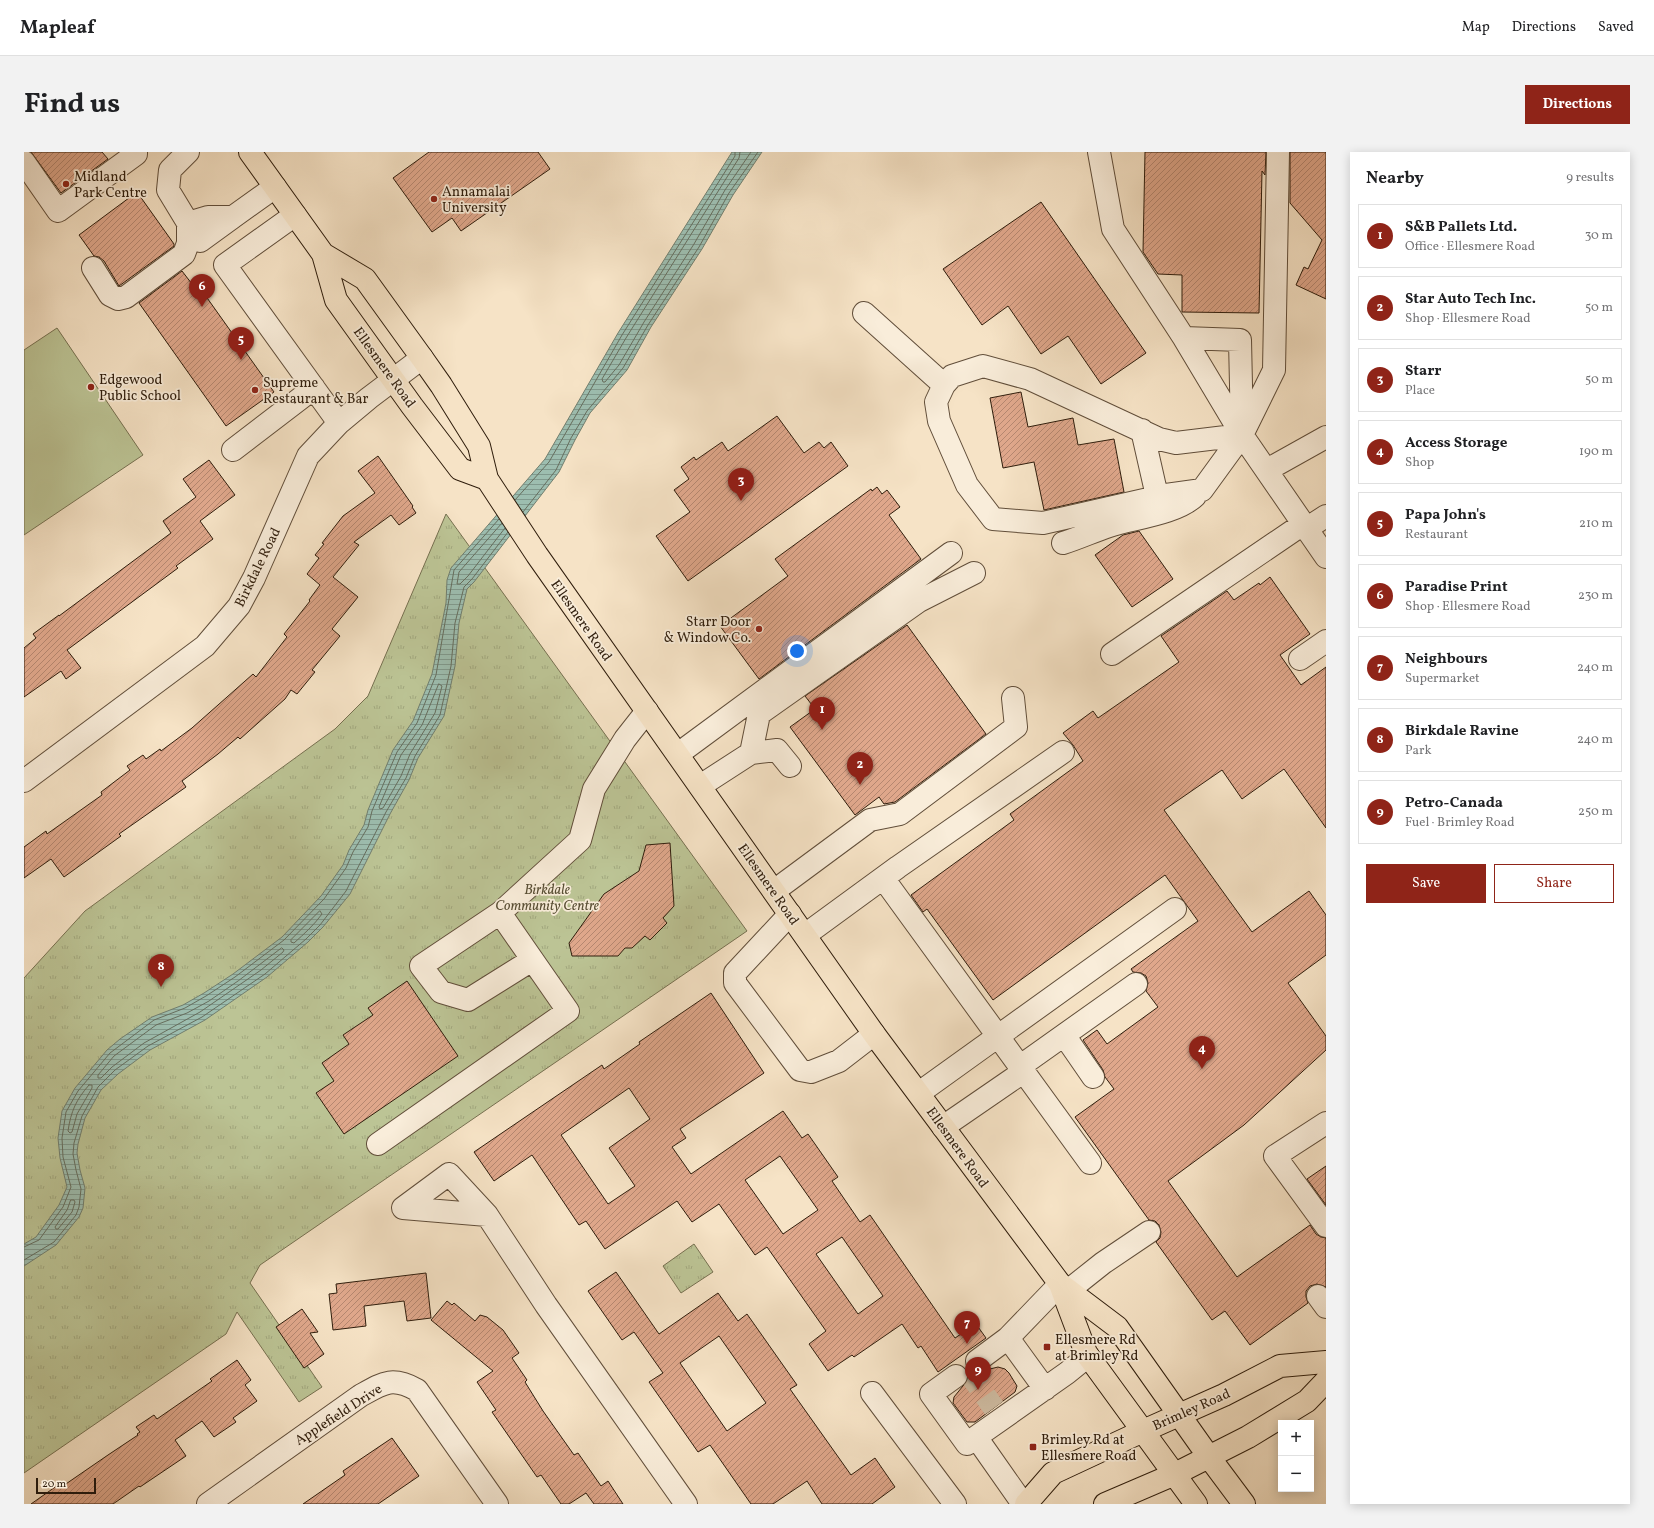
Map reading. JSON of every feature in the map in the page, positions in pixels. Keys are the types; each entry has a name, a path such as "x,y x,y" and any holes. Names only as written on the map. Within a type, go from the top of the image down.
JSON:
{"main road":[{"name":"Ellesmere Road","path":"250,152 323,254 336,300 393,379 460,468 487,479"},
{"name":"Ellesmere Road","path":"323,254 365,279 422,358 441,385 479,446 487,479 537,556 874,1034 1064,1287 1118,1327 1209,1457 1244,1504"},
{"name":"Ellesmere Road","path":"1064,1287 1088,1356 1196,1504"},
{"name":"Brimley Road","path":"1025,1504 1053,1473 1224,1395 1280,1366 1326,1362"},
{"path":"1105,1504 1175,1474 1248,1437 1307,1401 1326,1382"}],"street":[{"path":"24,162 58,211 136,154 136,152"},
{"path":"92,268 110,295 118,299 126,297 184,254 188,243 188,223 168,190 170,170 188,152"},
{"path":"1099,152 1113,229 1184,338 1242,434 1326,556"},
{"path":"1063,543 1109,526 1168,511 1191,500 1202,490 1242,434 1274,370 1278,152"},
{"path":"200,241 275,187"},
{"path":"295,215 225,265 339,423"},
{"path":"188,223 208,217 233,217"},
{"path":"864,313 944,385"},
{"path":"1184,338 1240,340 1242,434"},
{"name":"Birkdale Road","path":"24,780 205,646 239,606 308,456 339,423 393,379 422,358"},
{"path":"1202,490 1157,496 1043,523 993,519 967,485 938,421 936,402 944,385 952,376 983,366 1030,379 1159,438 1176,443 1242,434"},
{"path":"233,450 314,388"},
{"path":"1142,430 1157,496"},
{"path":"1267,470 1326,437"},
{"path":"1112,654 1305,526 1326,516"},
{"path":"678,754 951,554"},
{"path":"751,753 759,714 919,602 974,573"},
{"path":"1300,659 1326,641"},
{"path":"774,891 870,820 900,814 1016,727 1013,698"},
{"path":"532,960 468,1000 441,992 421,966 500,913 580,840 594,789 625,739 647,711"},
{"path":"700,786 751,753 777,750 790,766"},
{"path":"805,935 1062,752"},
{"path":"883,878 1090,1163"},
{"path":"919,1093 1175,909"},
{"path":"378,1144 568,1011 500,913"},
{"path":"790,914 735,973 735,983 800,1070 811,1072 839,1061 874,1034"},
{"path":"944,1127 1021,1070 1064,1035 1136,984"},
{"path":"1064,1035 1093,1077"},
{"path":"1326,1123 1275,1156 1326,1226"},
{"path":"487,1215 550,1311 686,1504"},
{"path":"977,1360 1008,1338 1064,1287 1149,1232"},
{"path":"1008,1338 1045,1389"},
{"path":"956,1376 931,1394 968,1444 998,1414 1045,1389 1088,1356"},
{"name":"Applefield Drive","path":"208,1504 360,1396 381,1383 392,1382 406,1383 417,1390 497,1504"},
{"path":"872,1393 955,1504"},
{"path":"976,1437 1025,1504"}],"green space":[{"path":"57,328 143,455 24,535 24,350"},
{"name":"Birkdale Community Centre","path":"446,514 747,931 260,1265 250,1283 322,1387 299,1402 237,1312 226,1334 24,1473 24,978 85,911 335,729 368,696"},
{"path":"694,1244 713,1272 681,1293 663,1266"}],"water":[{"path":"732,152 762,152 733,195 702,249 651,327 627,370 590,413 559,472 467,589 459,623 455,666 444,716 418,758 409,780 390,814 350,894 323,927 308,942 267,977 205,1020 150,1050 118,1074 101,1090 85,1118 78,1144 77,1153 85,1188 83,1208 79,1217 56,1245 24,1266 24,1244 36,1237 59,1205 67,1187 60,1158 58,1138 62,1111 75,1088 107,1050 120,1039 152,1017 183,1005 204,993 233,974 282,937 321,896 343,865 349,850 364,825 368,810 393,750 413,721 432,674 446,603 447,580 451,568 545,459 618,333"}],"building":[{"name":"Midland Park Centre","path":"31,152 102,152 108,159 61,193"},
{"path":"429,152 538,152 550,169 461,231 452,218 432,232 393,178"},
{"path":"1145,152 1266,152 1265,175 1262,171 1259,313 1182,312 1182,275 1158,274 1143,252"},
{"path":"1290,152 1326,152 1326,299 1296,285 1304,267 1308,269 1322,240 1290,203"},
{"path":"137,192 174,246 119,286 104,261 99,257 94,256 79,235"},
{"path":"1041,202 1146,353 1101,384 1068,336 1041,354 1008,306 982,325 943,269"},
{"path":"182,271 202,297 205,295 274,392 226,426 139,303"},
{"path":"1021,392 1028,427 1073,418 1078,445 1114,439 1124,492 1044,510 1034,462 1003,468 990,398"},
{"path":"777,416 804,453 819,442 824,448 831,442 848,466 688,581 656,536 690,512 674,490 689,479 681,467 694,457 696,460 722,442 728,451"},
{"path":"378,456 413,506 412,507 416,513 399,525 391,515 354,542 359,545 333,577 358,597 332,629 340,636 312,670 315,672 297,694 291,690 285,699 240,739 238,737 182,781 186,787 119,834 121,836 64,877 51,859 24,878 24,847 46,831 47,834 102,795 101,792 130,770 127,766 143,755 146,759 160,749 161,751 192,728 253,674 256,677 287,637 284,634 310,601 309,600 320,585 307,574 319,558 315,555 324,544 322,543 343,516 375,493 358,471"},
{"path":"209,460 235,495 200,521 213,539 176,566 178,568 67,650 81,668 66,679 61,671 24,697 24,648 36,638 33,634 171,533 163,521 196,497 183,479"},
{"path":"877,487 882,494 887,490 900,507 889,515 921,559 759,679 720,626 788,576 775,559 871,489 872,491"},
{"path":"1139,531 1173,579 1132,607 1095,555 1123,535"},
{"path":"1270,577 1310,634 1280,655 1301,685 1326,667 1326,828 1284,769 1242,799 1222,770 1164,810 1252,932 1309,891 1326,915 1326,955 1288,983 1326,1036 1326,1050 1244,1125 1168,1181 1237,1277 1310,1225 1316,1234 1326,1238 1326,1287 1317,1284 1310,1286 1306,1291 1308,1303 1250,1345 1225,1311 1212,1320 1156,1242 1160,1238 1161,1232 1159,1225 1155,1221 1149,1220 1075,1117 1114,1089 1083,1040 1097,1030 1107,1044 1158,1007 1146,991 1148,983 1146,976 1141,973 1133,972 1131,969 1198,921 1165,875 993,1000 927,909 923,912 911,895 1014,820 1010,814 1083,761 1063,733 1093,711 1098,718 1179,662 1161,636 1227,591 1234,600 1259,583 1260,585"},
{"path":"907,625 986,734 895,802 884,804 879,797 855,815 790,727 815,709 805,696"},
{"path":"670,843 674,906 663,918 667,923 650,940 645,936 632,948 625,948 618,956 572,956 569,943 604,894 639,871 646,845"},
{"path":"407,981 458,1056 344,1134 316,1093 334,1081 322,1063 349,1044 343,1035 373,1015 368,1008"},
{"path":"711,993 764,1073 680,1129 686,1138 672,1147 691,1174 783,1111 802,1138 808,1134 838,1177 832,1181 860,1222 870,1215 955,1338 976,1324 986,1338 938,1372 921,1346 918,1348 902,1324 854,1357 852,1355 828,1371 809,1344 826,1331 767,1247 755,1255 719,1204 692,1222 677,1201 605,1249 586,1221 579,1225 532,1155 494,1181 474,1152 602,1065 604,1069 640,1044 639,1042","holes":["629,1088 650,1119 609,1148 635,1186 608,1204 561,1135","780,1156 818,1210 783,1234 745,1180","842,1237 883,1296 858,1314 816,1254"]},
{"path":"1326,1166 1326,1205 1307,1179"},
{"path":"616,1272 659,1334 718,1293 738,1321 747,1314 797,1385 790,1389 851,1475 875,1458 895,1487 872,1504 822,1504 807,1481 773,1504 751,1504 710,1445 698,1452 649,1382 663,1373 634,1332 622,1340 588,1291","holes":["719,1336 766,1403 727,1431 680,1363"]},
{"path":"426,1273 431,1318 407,1321 404,1301 364,1306 366,1326 333,1330 329,1294 337,1293 336,1284"},
{"path":"447,1301 452,1305 454,1303 475,1321 480,1315 487,1317 503,1330 519,1353 512,1358 527,1380 525,1382 543,1411 574,1455 578,1453 601,1486 608,1481 623,1504 594,1504 586,1493 569,1504 561,1504 541,1475 537,1477 492,1412 496,1410 477,1382 493,1371 431,1320"},
{"path":"302,1309 318,1332 310,1333 324,1354 304,1368 276,1327"},
{"path":"237,1360 251,1380 245,1385 257,1401 233,1418 236,1422 214,1437 202,1421 175,1440 186,1456 113,1504 31,1504 58,1485 60,1488 138,1435 137,1434 140,1432 136,1427 154,1415 157,1419 212,1381 210,1379"},
{"path":"998,1367 1005,1369 1009,1373 1017,1386 1015,1392 975,1422 967,1422 953,1403 954,1397 967,1381 970,1374"},
{"path":"392,1438 419,1476 378,1504 303,1504 345,1475 343,1471"}],"tunnel":[{"path":"966,1369 994,1408"}],"place":[{"name":"Midland Park Centre","path":"66,184"},
{"name":"Annamalai University","path":"434,199"},
{"name":"Paradise Print","path":"202,307"},
{"name":"Papa John's","path":"241,360"},
{"name":"Edgewood Public School","path":"91,387"},
{"name":"Supreme Restaurant & Bar","path":"255,390"},
{"name":"Starr","path":"741,501"},
{"name":"Starr Door & Window Co.","path":"759,629"},
{"name":"S&B Pallets Ltd.","path":"822,730"},
{"name":"Star Auto Tech Inc.","path":"860,785"},
{"name":"Birkdale Ravine","path":"161,987"},
{"name":"Access Storage","path":"1202,1069"},
{"name":"Neighbours","path":"967,1344"},
{"name":"Ellesmere Rd at Brimley Rd","path":"1047,1347"},
{"name":"Petro-Canada","path":"978,1390"},
{"name":"Brimley Rd at Ellesmere Road","path":"1033,1447"}]}
